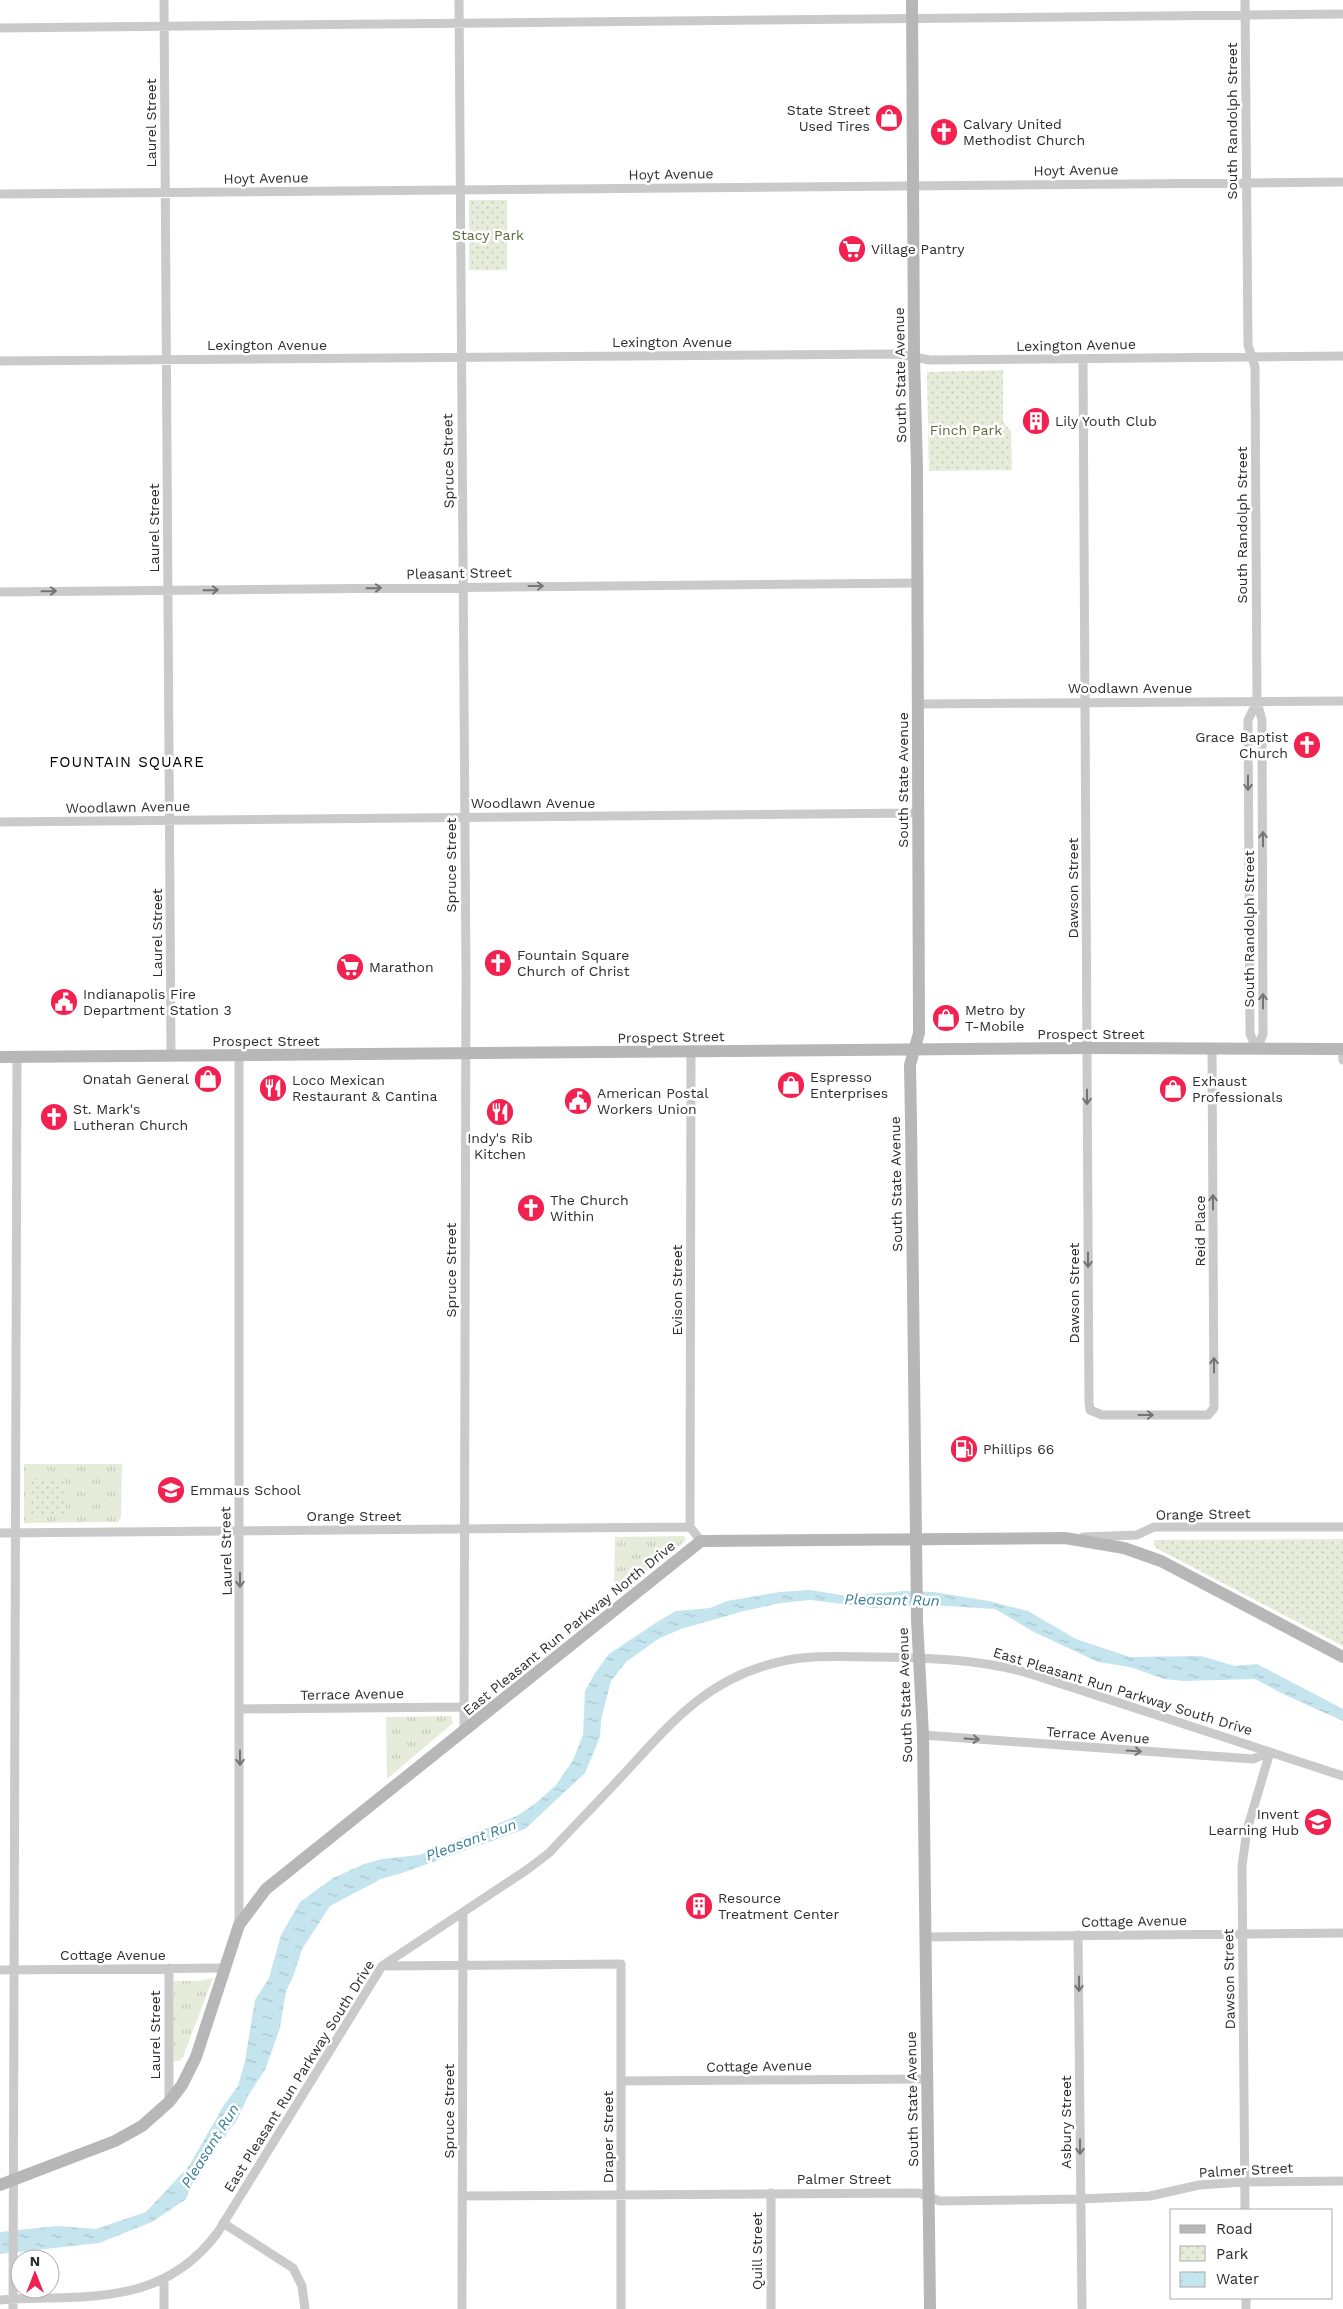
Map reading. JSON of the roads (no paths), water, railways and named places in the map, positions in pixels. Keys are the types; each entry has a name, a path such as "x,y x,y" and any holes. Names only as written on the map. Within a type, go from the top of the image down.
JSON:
{"street":[{"name":"Laurel Street","path":"164,0 172,1056"},
{"name":"Spruce Street","path":"460,0 465,818 464,1731"},
{"name":"South State Avenue","path":"912,0 918,704 918,1033 910,1065 910,1113 917,1620 923,1735 930,2309"},
{"name":"South Randolph Street","path":"1245,0 1248,345 1255,367 1258,702 1262,720 1263,1034 1257,1049"},
{"path":"0,28 1343,14"},
{"name":"Hoyt Avenue","path":"0,194 1343,182"},
{"name":"Lexington Avenue","path":"0,361 898,354 930,360 1343,356"},
{"name":"Dawson Street","path":"1084,359 1089,1403 1090,1410 1097,1414 1199,1415 1212,1413"},
{"name":"Pleasant Street","path":"0,592 917,583"},
{"name":"Woodlawn Avenue","path":"918,704 1343,701"},
{"path":"1257,1049 1250,1034 1248,720 1258,702"},
{"name":"Woodlawn Avenue","path":"0,822 917,814"},
{"name":"Prospect Street","path":"0,1057 1087,1048 1343,1049"},
{"name":"Reid Place","path":"1212,1048 1215,1395 1212,1413"},
{"path":"1343,1049 1343,1060"},
{"name":"Evison Street","path":"690,1528 691,1052"},
{"name":"Laurel Street","path":"239,1056 239,1925"},
{"path":"13,2304 17,1057"},
{"name":"Orange Street","path":"1065,1538 1137,1535 1154,1527 1343,1527"},
{"path":"690,1528 701,1541 1065,1538 1104,1543 1161,1561 1343,1656"},
{"name":"Orange Street","path":"0,1533 690,1528"},
{"name":"East Pleasant Run Parkway North Drive","path":"0,2185 115,2141 142,2126 169,2102 182,2085 196,2057 239,1925 256,1900 278,1878 701,1541"},
{"name":"East Pleasant Run Parkway South Drive","path":"0,2300 13,2304 128,2294 164,2280 197,2257 223,2223 382,1966 549,1853 686,1708 715,1687 743,1673 793,1659 856,1657 977,1661 1007,1668 1343,1776"},
{"name":"Terrace Avenue","path":"240,1709 464,1707"},
{"name":"Terrace Avenue","path":"923,1735 1253,1759 1270,1752"},
{"name":"Dawson Street","path":"1245,2209 1242,1874 1244,1843 1270,1752"},
{"name":"Spruce Street","path":"462,2309 463,1913"},
{"name":"Cottage Avenue","path":"925,1937 1343,1933"},
{"name":"Asbury Street","path":"1078,1935 1082,2309"},
{"name":"Draper Street","path":"463,1966 621,1964 622,2309"},
{"path":"382,1966 463,1966"},
{"name":"Laurel Street","path":"169,1968 169,2102"},
{"name":"Cottage Avenue","path":"0,1970 226,1968"},
{"name":"Cottage Avenue","path":"621,2081 927,2078"},
{"name":"Palmer Street","path":"462,2196 919,2193 940,2201 1080,2199 1150,2196 1199,2185 1244,2182 1343,2181"},
{"name":"Quill Street","path":"771,2193 771,2309"},
{"path":"223,2223 293,2268 304,2290 305,2309"},
{"path":"164,2280 164,2309"}],"water":[{"name":"Pleasant Run","path":"810,1590 847,1596 903,1591 934,1592 989,1601 1028,1611 1076,1639 1130,1657 1201,1656 1235,1666 1257,1664 1343,1709 1343,1721 1255,1679 1184,1681 1164,1679 1130,1667 1098,1662 1034,1632 995,1609 931,1605 876,1608 810,1600 781,1603 744,1611 681,1629 658,1639 626,1662 611,1681 601,1720 600,1737 585,1773 525,1829 381,1879 330,1906 302,1949 293,1977 286,1991 280,2028 265,2070 249,2094 238,2118 193,2182 186,2199 152,2222 99,2243 45,2249 10,2249 10,2253 0,2254 0,2232 57,2226 96,2229 146,2212 189,2166 224,2105 238,2086 245,2061 255,2000 269,1978 281,1935 300,1902 333,1878 364,1864 382,1859 419,1855 517,1816 536,1803 556,1785 573,1760 583,1735 585,1691 609,1654 676,1611 710,1608 727,1601 780,1592"}],"place":[{"name":"State Street Used Tires","path":"889,118"},
{"name":"Calvary United Methodist Church","path":"944,132"},
{"name":"Village Pantry","path":"852,249"},
{"name":"Lily Youth Club","path":"1036,421"},
{"name":"Grace Baptist Church","path":"1307,745"},
{"name":"Fountain Square Church of Christ","path":"498,963"},
{"name":"Marathon","path":"350,967"},
{"name":"Indianapolis Fire Department Station 3","path":"64,1002"},
{"name":"Metro by T-Mobile","path":"946,1018"},
{"name":"Onatah General","path":"208,1079"},
{"name":"Espresso Enterprises","path":"791,1085"},
{"name":"Loco Mexican Restaurant & Cantina","path":"273,1088"},
{"name":"Exhaust Professionals","path":"1173,1089"},
{"name":"American Postal Workers Union","path":"578,1101"},
{"name":"Indy's Rib Kitchen","path":"500,1112"},
{"name":"St. Mark's Lutheran Church","path":"54,1117"},
{"name":"The Church Within","path":"531,1208"},
{"name":"Phillips 66","path":"964,1449"},
{"name":"Emmaus School","path":"171,1490"},
{"name":"Invent Learning Hub","path":"1318,1822"},
{"name":"Resource Treatment Center","path":"699,1906"}],"district":[{"name":"FOUNTAIN SQUARE","path":"127,762"}],"park label":[{"name":"Stacy Park","path":"488,235"},
{"name":"Finch Park","path":"966,430"}]}
